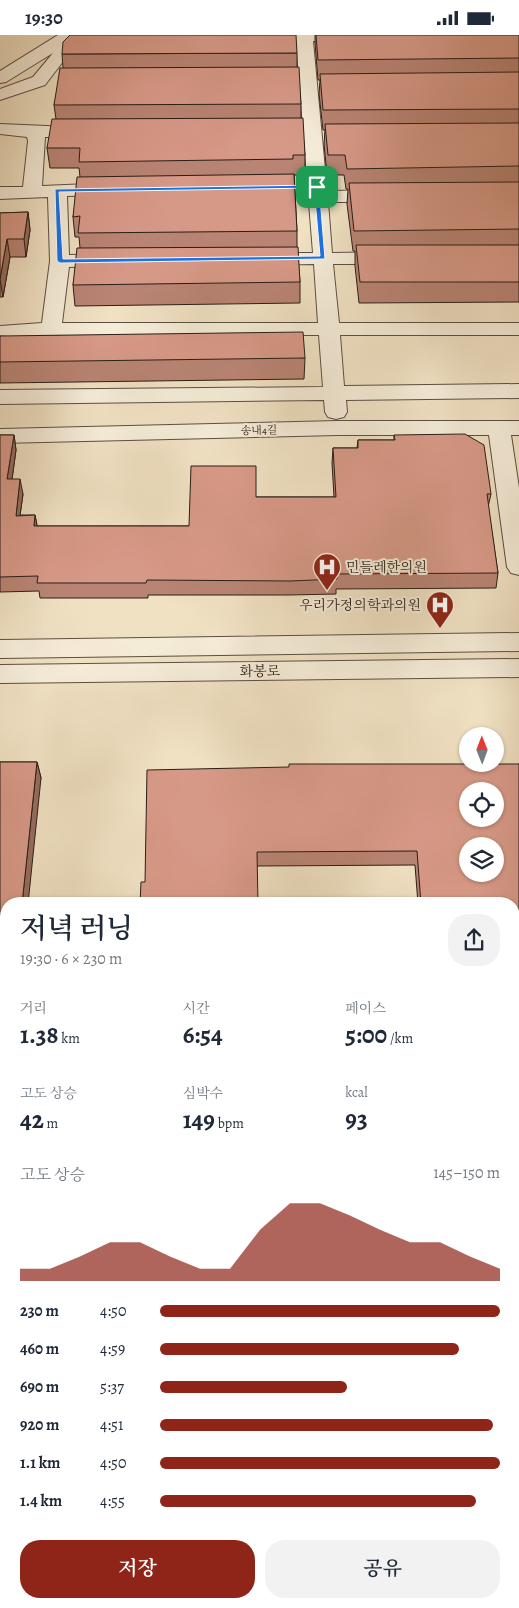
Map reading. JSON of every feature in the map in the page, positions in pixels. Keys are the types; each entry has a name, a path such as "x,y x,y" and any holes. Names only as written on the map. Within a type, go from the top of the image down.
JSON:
{"street":[{"path":"0,78 70,35"},
{"path":"39,81 65,48 93,35 112,35"},
{"path":"246,35 367,37"},
{"path":"304,35 338,429"},
{"path":"288,80 328,87"},
{"path":"0,95 39,81 59,81"},
{"path":"0,129 35,132 104,131"},
{"path":"292,131 332,137"},
{"path":"32,192 38,141 35,132"},
{"path":"298,187 317,191 404,196"},
{"path":"0,193 134,189"},
{"path":"51,329 60,261 57,190"},
{"path":"245,259 411,258"},
{"path":"60,261 128,260"},
{"path":"0,332 51,329 519,329"},
{"path":"0,397 519,391"},
{"path":"509,428 519,567"},
{"name":"송내4길","path":"0,436 338,429 509,428"},
{"path":"0,649 519,642"},
{"name":"화봉로","path":"0,674 519,668"}],"building":[{"path":"70,35 296,35 297,53 62,54 63,42"},
{"path":"316,35 519,35 519,58 318,60"},
{"path":"299,67 301,104 54,105 60,68"},
{"path":"519,72 519,109 323,110 320,74"},
{"path":"303,118 305,155 293,155 293,159 79,162 80,148 47,148 52,119"},
{"path":"519,123 519,166 347,169 345,155 328,155 325,124"},
{"path":"294,174 297,231 78,233 80,216 73,217 77,177"},
{"path":"519,182 519,229 354,231 349,183"},
{"path":"28,212 24,239 7,239 0,279 0,213"},
{"path":"356,245 519,245 519,282 360,282"},
{"path":"298,247 300,282 73,285 77,248"},
{"path":"303,332 305,358 0,362 0,336"},
{"path":"465,434 484,445 491,494 487,494 498,573 337,574 337,579 290,581 147,580 146,583 37,583 38,576 0,577 0,435 14,435 7,479 20,479 16,516 35,515 34,526 189,526 191,466 256,466 256,497 336,497 333,448 358,448 358,440 395,440 394,435"},
{"path":"0,762 37,762 23,897 0,897"},
{"path":"289,764 459,764 459,773 504,773 504,764 519,764 519,897 420,897 417,851 257,852 258,897 140,897 141,882 145,882 147,770 289,767"}],"place":[{"name":"민들레한의원","path":"327,591"},
{"name":"우리가정의학과의원","path":"440,629"}],"route":[{"path":"317,187 323,258 60,261 57,190 317,187"}]}
